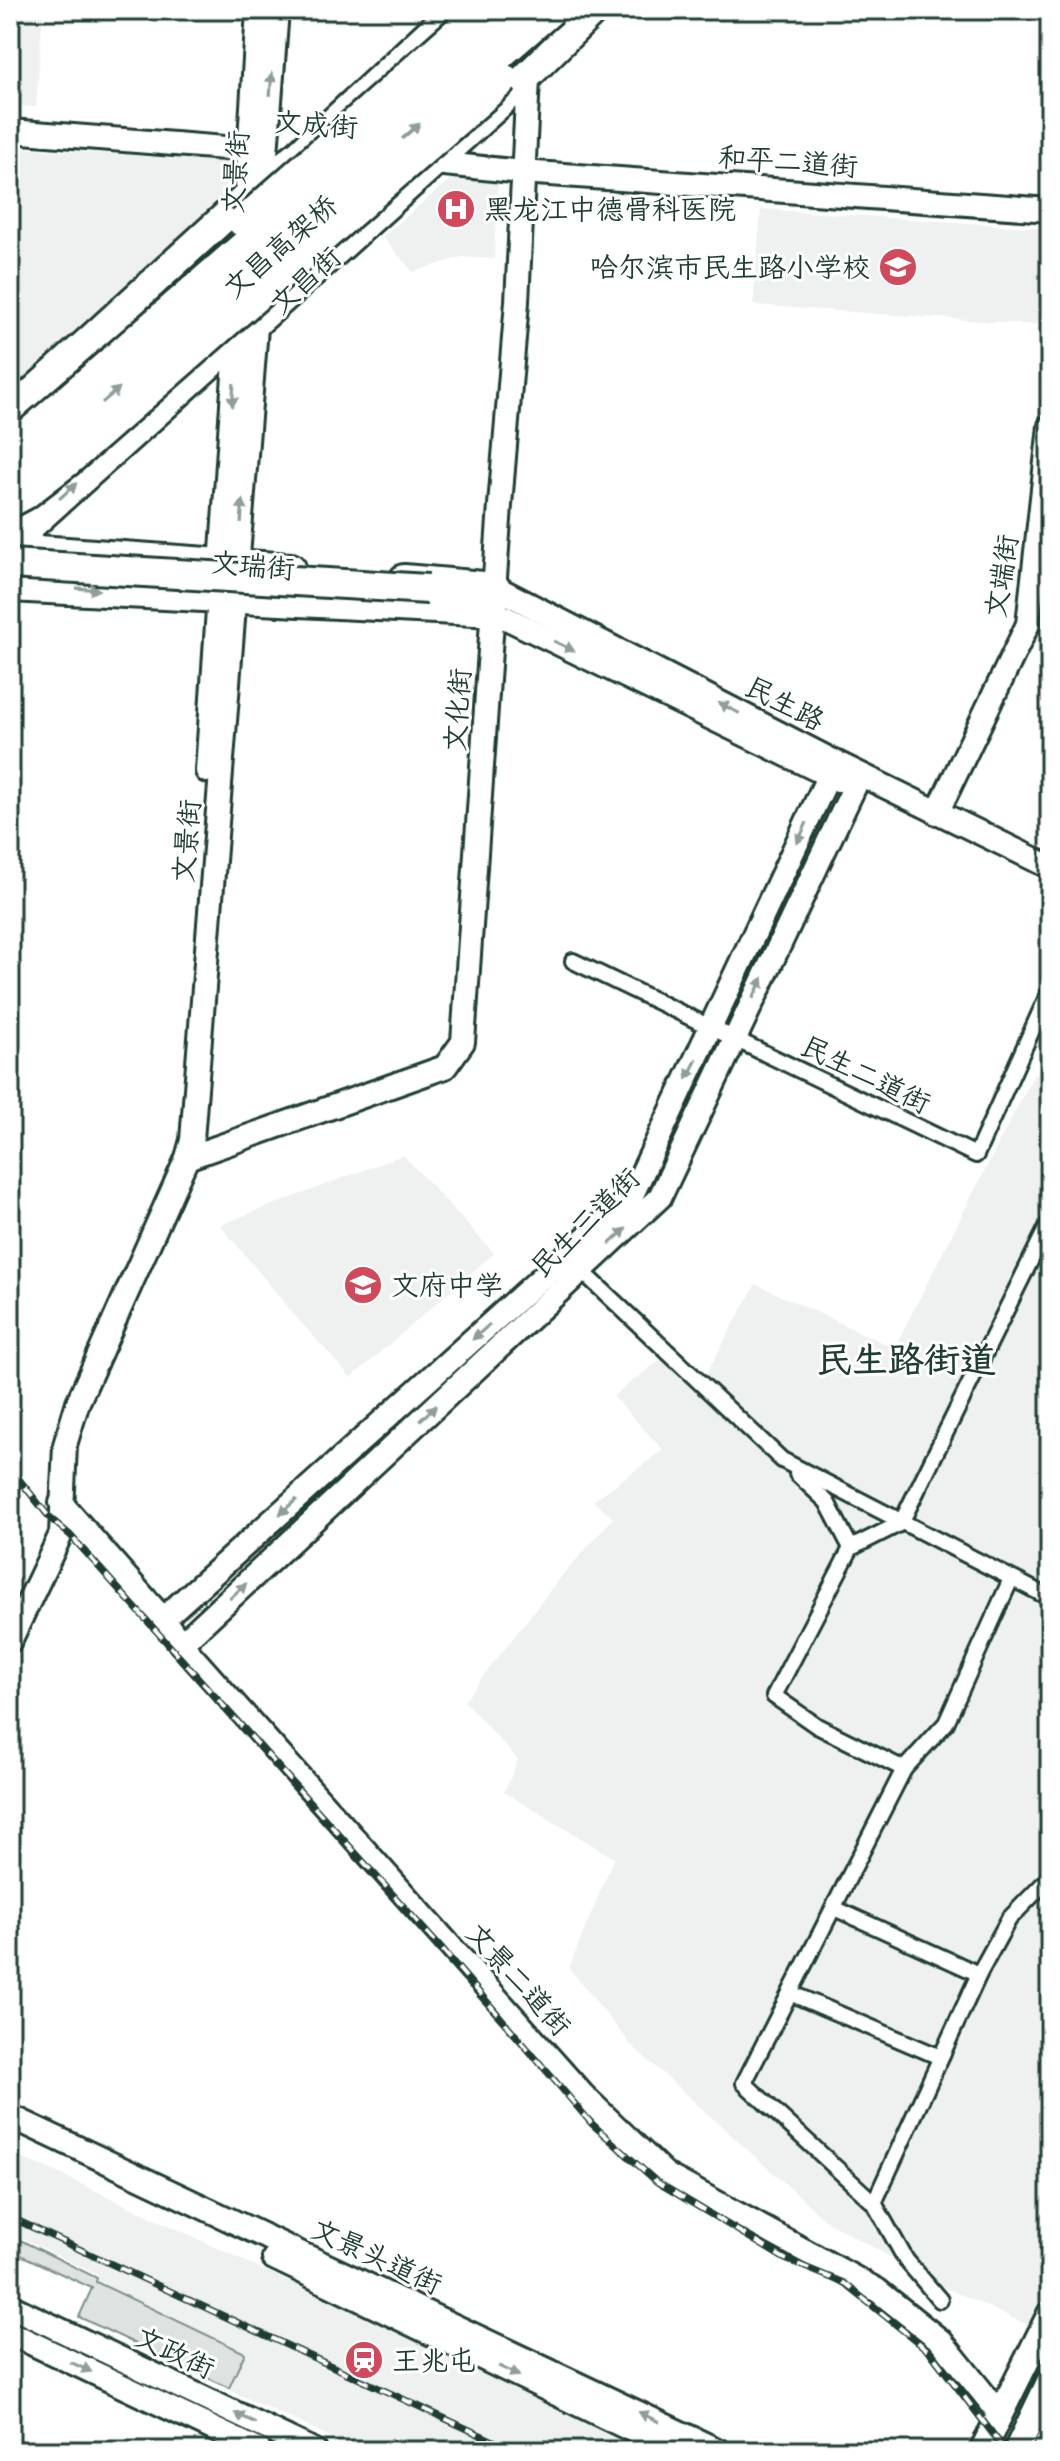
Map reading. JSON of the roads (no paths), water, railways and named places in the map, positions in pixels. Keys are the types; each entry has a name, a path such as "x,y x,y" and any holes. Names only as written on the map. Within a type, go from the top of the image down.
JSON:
{"highway":[{"path":"10,413 255,190 299,154 454,10"},
{"path":"87,383 135,316 481,10"},
{"name":"文昌高架桥","path":"10,449 514,10"},
{"name":"文昌高架桥","path":"10,483 552,10"},
{"path":"10,503 69,461 516,79 588,10"},
{"name":"文昌街","path":"10,546 435,162 516,79 594,10"},
{"name":"文瑞街","path":"10,546 230,563 495,600"},
{"path":"10,564 428,589 495,600"},
{"name":"文瑞街","path":"10,587 227,598 495,600"}],"main road":[{"path":"982,2451 1050,2314"},
{"path":"999,2451 1050,2344"},
{"path":"1016,2451 1050,2380"},
{"path":"1044,2451 1050,2438"}],"street":[{"name":"文景街","path":"258,10 258,151"},
{"name":"文景街","path":"10,1612 50,1529 54,1439 66,1398 180,1144 230,563 258,151 277,10"},
{"name":"文化街","path":"187,1158 445,1067 463,1042 517,302 522,172 516,79"},
{"name":"文成街","path":"10,131 435,162 522,172"},
{"name":"和平二道街","path":"522,172 1050,210"},
{"name":"文端街","path":"937,813 1028,624 1050,426"},
{"name":"文景街","path":"10,1641 61,1534 65,1445 78,1402 187,1158 193,1127 227,598"},
{"name":"民生路","path":"495,600 832,769 1050,884"},
{"name":"民生三道街","path":"163,1619 631,1197 832,769"},
{"name":"民生路","path":"857,782 937,813 1050,867"},
{"name":"民生三道街","path":"181,1644 660,1197 857,782"},
{"name":"民生二道街","path":"573,961 976,1155 1050,990"},
{"path":"904,1769 817,1726 774,1696 851,1548 901,1523 1050,1221"},
{"path":"581,1270 827,1502 851,1548"},
{"path":"782,1460 1050,1598"},
{"name":"文景二道街","path":"61,1503 163,1619 181,1644 583,2095 666,2175 877,2290 941,2341 1000,2414"},
{"path":"940,2300 906,2260 874,2203 744,2083 904,1769 946,1723 1011,1579"},
{"path":"874,2203 979,1974 1009,1919 1050,1877"},
{"path":"834,1908 979,1974"},
{"path":"790,1993 940,2057"},
{"name":"文景头道街","path":"10,2116 719,2451"},
{"name":"文景头道街","path":"10,2131 675,2451"},
{"name":"文政街","path":"10,2306 315,2451"},
{"name":"文政街","path":"10,2333 260,2451"}],"railway":[{"path":"10,1468 50,1518 70,1535 441,1948 592,2124 657,2182 785,2259 844,2283 930,2352 1006,2451"},
{"path":"10,2217 515,2451"}],"place":[{"name":"黑龙江中德骨科医院","path":"456,209"},
{"name":"哈尔滨市民生路小学校","path":"898,267"},
{"name":"文府中学","path":"363,1285"},
{"name":"王兆屯","path":"364,2360"}],"district":[{"name":"民生路街道","path":"906,1359"}]}
